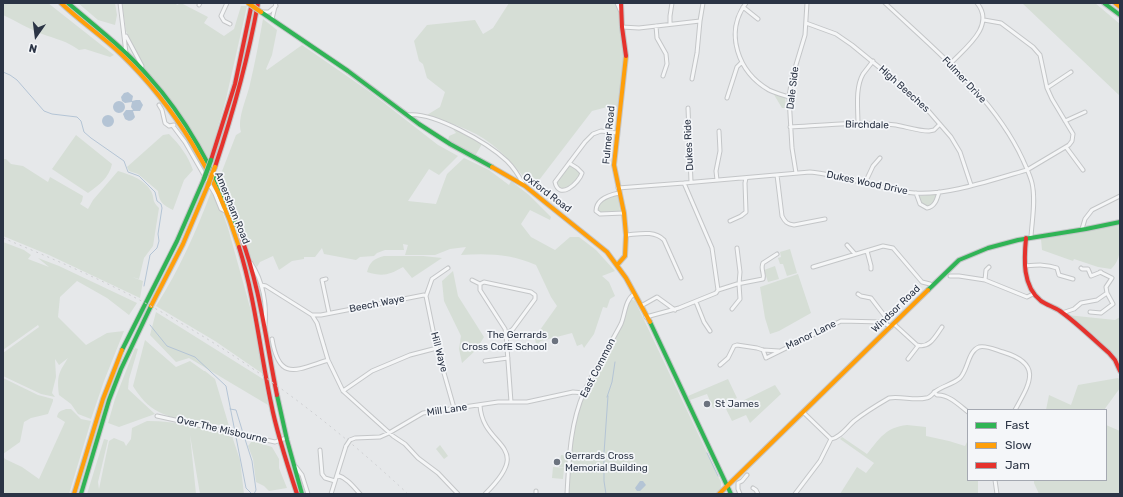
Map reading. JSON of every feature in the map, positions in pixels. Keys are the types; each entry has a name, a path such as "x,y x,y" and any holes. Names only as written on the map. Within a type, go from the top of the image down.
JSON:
{"main road":[{"name":"Amersham Road","path":"61,3 99,35 132,66 179,120 216,187 235,234 250,290 279,440 297,494"},
{"path":"68,3 126,53 150,78 179,120 195,138 229,206 249,261 258,298 286,438 302,494"},
{"name":"Oxford Road","path":"248,3 348,71 407,115 450,144 525,186 607,252 618,264 641,306 731,494"},
{"path":"74,494 103,399 115,366 128,336 177,241 211,160 234,84 252,3"},
{"path":"81,494 109,400 121,369 134,339 183,244 215,167 239,91 258,3"},
{"name":"Fulmer Road","path":"618,264 625,256 626,235 624,214 614,165 626,57 622,27 621,3"},
{"path":"1104,3 1120,15"},
{"path":"1115,3 1120,7"},
{"name":"Windsor Road","path":"719,494 890,325 959,260 970,254 999,245 1029,238 1082,230 1120,222"},
{"path":"1029,238 1025,253 1025,266 1028,283 1033,294 1043,302 1056,308 1112,356 1120,371"}],"street":[{"path":"120,3 126,53 132,66"},
{"path":"227,3 221,16 224,21 230,24"},
{"path":"617,3 621,11"},
{"path":"670,24 672,3"},
{"path":"692,79 697,53 703,3"},
{"path":"746,3 740,13 735,27 735,39 741,62 759,83 770,90 789,97"},
{"name":"Dale Side","path":"796,173 790,127 789,97 792,78 805,35 807,3"},
{"name":"Fulmer Drive","path":"885,3 950,64 983,99 1009,134 1027,170"},
{"path":"950,64 979,33 982,27 984,20 983,12 977,3"},
{"path":"260,12 269,12 276,5"},
{"path":"272,19 276,5"},
{"path":"744,7 758,19"},
{"path":"984,20 1001,23 1033,47 1040,55 1047,88 1073,134 1074,138 1066,147 1083,170"},
{"path":"622,27 639,28 700,21"},
{"name":"High Beeches","path":"806,23 836,34 852,45 907,90 951,137 960,152 971,185"},
{"path":"656,26 657,38 666,54 667,64 663,76"},
{"path":"125,35 136,57 150,78"},
{"path":"727,98 737,67 741,62"},
{"path":"858,124 859,87 864,73 873,62"},
{"path":"1047,88 1071,72"},
{"path":"159,105 162,110 165,123 169,126 173,126 185,142 222,209 226,212"},
{"name":"Dukes Ride","path":"688,108 691,182"},
{"path":"1065,121 1085,112"},
{"path":"407,115 423,115 443,122 478,139 507,161 525,186"},
{"path":"173,126 179,120"},
{"name":"Birchdale","path":"790,127 858,124 896,125 929,131 934,130 940,124"},
{"path":"569,163 582,173 581,177 568,189 562,191 556,186 555,182 569,163 585,142 593,134 601,131 617,133"},
{"path":"717,180 716,171 720,151 719,131"},
{"name":"Dukes Wood Drive","path":"624,214 600,214 596,211 596,205 598,202 619,191 691,182 810,172 823,173 893,190 916,193 939,192 1027,170 1066,147"},
{"path":"865,183 873,166 880,158"},
{"path":"1027,170 1032,183 1033,197 1029,238"},
{"path":"778,175 782,216 784,221 794,225 825,219"},
{"path":"730,221 746,212 746,178"},
{"path":"684,183 712,248 718,290"},
{"path":"916,193 920,204 926,208 935,203 939,192"},
{"path":"1082,230 1085,219 1092,210 1120,196"},
{"path":"626,235 654,233 660,236 664,240 681,278"},
{"path":"847,245 855,254"},
{"path":"814,267 883,246 893,248 922,282 932,286"},
{"path":"732,309 740,299 738,284 740,272 737,248"},
{"path":"867,251 871,269"},
{"path":"646,317 675,310 716,293 718,290 738,284 763,280 763,263 777,254"},
{"path":"249,261 255,269 261,285 266,318 265,334"},
{"path":"1025,266 1051,266 1057,268 1059,275 1073,279"},
{"path":"986,280 986,270 989,267"},
{"path":"425,296 432,278 448,268"},
{"path":"1081,268 1088,269 1091,276 1100,272 1112,278 1107,284 1107,293 1113,304 1101,313 1090,312"},
{"path":"950,276 986,280 1023,296 1033,294"},
{"path":"322,280 329,313"},
{"path":"318,281 326,280"},
{"path":"472,280 480,284"},
{"path":"480,284 486,281 531,292 535,295 535,299 513,329 506,334"},
{"path":"480,284 480,290 506,334 512,402"},
{"path":"261,285 266,286 312,315 317,323 328,360 343,391 389,433 438,473 458,494"},
{"path":"1062,313 1069,309 1074,309 1081,303 1097,300 1107,293"},
{"name":"East Common","path":"567,494 572,434 576,414 584,393 621,322 628,299 634,294"},
{"path":"858,294 872,298 890,325 918,346 929,344 942,327"},
{"name":"Beech Waye","path":"312,315 321,315 425,296"},
{"name":"Hill Waye","path":"425,296 437,348 454,408"},
{"path":"641,306 655,296 675,310"},
{"path":"696,302 704,322 710,331"},
{"path":"317,323 321,315"},
{"name":"Manor Lane","path":"763,350 766,358 840,321 876,322 890,325"},
{"path":"272,339 279,362 287,369 294,370 328,360"},
{"name":"Manor Lane","path":"720,365 728,358 734,346 737,345 763,350 779,351"},
{"path":"908,359 918,346"},
{"path":"831,439 837,438 854,421 889,398 927,398 934,392 960,378 974,350 980,347 986,347 1018,357 1027,366 1030,374 1030,382 1016,409"},
{"path":"343,391 372,371 410,355 437,348"},
{"path":"485,361 508,358"},
{"name":"Mill Lane","path":"331,494 346,446 350,440 355,438 380,437 423,413 498,402 527,402 573,392 584,393"},
{"path":"934,392 937,395 948,397 967,411"},
{"path":"480,405 480,413 484,423 506,452 508,461 505,471 485,494"},
{"path":"803,412 831,439"},
{"name":"Over The Misbourne","path":"157,416 275,442 286,438"},
{"path":"794,494 820,461 831,439"},
{"path":"320,450 322,474 325,478 335,481"},
{"path":"293,464 304,479 308,494"},
{"path":"337,474 352,484 360,494"},
{"path":"740,494 738,483 747,475"},
{"path":"995,481 997,494"},
{"path":"753,488 758,494"}],"shaded area":[{"path":"3,3 48,3 114,55 110,57 85,49 79,50 66,42 32,30 3,15"},
{"path":"78,3 115,3 117,15 115,25 98,20"},
{"path":"122,3 173,3 178,5 181,3 208,17 204,23 224,36 234,29 241,6 247,6 226,99 208,158 138,57 126,31"},
{"path":"509,3 614,3 620,11 624,58 618,107 611,106 592,111 533,188 500,151 484,139 464,128 427,115 440,107 445,92 427,78 423,64 419,61 414,41 427,25 475,20 483,34 493,28"},
{"path":"1022,3 1095,3 1120,24 1120,96"},
{"path":"263,19 277,30 272,55 266,69 267,70 302,45 370,92 438,145 458,156 439,175 429,169 408,201 436,204 447,174 464,158 489,170 509,185 511,181 529,195 551,217 550,220 530,210 521,224 531,237 555,250 570,237 579,237 596,250 615,271 602,276 609,282 615,296 610,299 607,308 603,307 594,334 584,348 582,344 577,346 572,333 541,341 536,345 535,337 557,306 551,297 536,265 509,256 490,254 461,255 466,247 450,249 435,255 405,255 408,245 403,244 404,250 385,250 374,256 360,257 356,260 324,254 322,248 315,257 304,257 304,259 292,261 279,270 273,256 260,262 257,267 252,260 219,179 236,135 241,132 241,114 249,90"},
{"path":"773,93 785,97 786,108 782,108"},
{"path":"453,129 477,140 482,144 475,156 448,141 449,136 456,133"},
{"path":"169,134 177,142 189,160 193,170 184,180 173,210 162,203 159,198 158,191 138,174 129,171 127,167 163,135"},
{"path":"76,135 112,164 106,177 100,184 88,193 52,169"},
{"path":"3,159 6,159 11,164 23,166 48,182 50,177 83,196 80,204 88,209 93,200 118,171 145,183 151,191 154,201 159,208 153,246 144,258 139,279 132,277 143,281 140,298 49,255 3,236"},
{"path":"569,166 572,166 579,172 580,176 565,190 562,190 556,185 556,183"},
{"path":"211,192 222,211 228,228 251,311 263,374 215,341 156,306 172,279 186,250"},
{"path":"936,194 938,197 933,204 926,207 922,205 919,196"},
{"path":"616,195 619,197 620,211 600,214 597,212 597,205 601,201"},
{"path":"1120,225 1119,255 1115,265 1111,269 1098,267 1074,259 1073,261 1042,250 1041,239"},
{"path":"3,242 24,250 31,255 28,259 49,267 38,258 59,266 137,303 129,315 107,298 77,281 60,297 58,317 86,345 107,333 124,331 91,419 78,414 71,404 59,395 59,375 68,358 59,365 55,359 56,377 52,393 55,397 41,394 3,376 3,353 39,327 38,325 3,350"},
{"path":"790,249 797,273 787,276 783,264 780,264 778,258 781,257 780,252"},
{"path":"384,256 423,256 442,258 412,278 403,267 394,272 382,275 367,272 373,261"},
{"path":"775,266 779,279 768,282 764,270"},
{"path":"453,271 458,296 484,337 476,350 462,363 459,349 461,336 444,301 442,281"},
{"path":"798,274 811,313 779,331 770,334 765,318 760,287"},
{"path":"631,299 635,301 721,482 721,488 716,494 568,494 572,444 576,419 584,395 620,326"},
{"path":"156,312 263,379 268,405 189,358 176,362 150,335"},
{"path":"1067,315 1115,320 1120,317 1120,368 1115,355"},
{"path":"145,340 176,367 190,361 215,379 229,426 193,422 175,418 155,410 144,401 133,386"},
{"path":"135,348 138,349 129,379 128,389 155,414 119,427 108,423 115,399"},
{"path":"3,378 38,395 53,399 53,401 48,414 31,418 24,422 20,442 3,454"},
{"path":"1118,378 1120,380 1120,388 1105,409 1046,409 1049,395 1071,405 1078,385"},
{"path":"728,379 737,398 713,408 707,394 690,400 688,396"},
{"path":"775,385 781,394 750,423 746,415 732,421 726,409"},
{"path":"66,409 71,409 81,419 91,421 69,494 3,494 3,456 5,459 22,467 39,479 65,422 57,417 57,415"},
{"path":"147,421 180,424 232,436 240,460 244,494 200,494 190,435 196,494 87,494 104,439 108,440 98,482 99,489 109,441 114,438 124,442 126,446 131,439 132,428"},
{"path":"907,425 926,427 926,436 965,446 967,442 967,481 978,481 978,494 840,494 857,467 866,473 874,463 840,439 842,437 867,454 879,439 888,431"},
{"path":"1107,425 1120,431 1120,494 1039,494 1034,481 1107,481"},
{"path":"252,441 272,447 279,459 279,468 287,488 269,491 264,486 256,482 253,459 248,446"},
{"path":"440,445 448,456 444,459 436,449"},
{"path":"561,455 568,456 567,468 559,467"},
{"path":"553,467 564,468 563,479 552,478"}],"water":[{"path":"128,92 133,96 132,101 140,100 143,105 140,111 133,111 135,117 131,121 126,120 123,114 126,110 133,110 131,107 132,102 125,103 122,101 121,97 124,93"},
{"path":"119,101 123,103 125,107 123,111 119,113 115,111 113,107 115,103"},
{"path":"108,115 112,117 114,121 112,125 108,127 104,125 102,121 104,117"},
{"path":"640,481 643,481 646,485 640,491 637,491 635,488"}],"waterway":[{"path":"3,72 17,80 44,111 52,114 77,117 81,121 84,132 124,161 128,172 139,176 155,192 157,201 161,204 162,208 158,234 159,241 157,248 150,255 144,286"},
{"path":"150,325 167,346 195,357 226,386 246,488 252,494"},
{"path":"607,397 612,382 615,362"},
{"path":"606,494 604,481 604,453 608,396"},
{"path":"230,409 236,410 243,433"},
{"path":"244,436 252,461 256,490 254,494"},
{"path":"707,453 718,476"}],"railway":[{"path":"3,238 115,287 205,337 276,385 344,437 408,494"}],"traffic: fast":[{"path":"68,3 110,38 140,67 164,94 202,151 240,234"},
{"path":"1104,3 1120,15"},
{"path":"261,12 348,71 419,124 450,144 492,167"},
{"path":"204,179 211,160"},
{"path":"122,350 177,241 204,179"},
{"path":"928,290 959,260 988,248 1018,240 1120,222"},
{"path":"81,494 109,400 121,369 151,306"},
{"path":"650,322 731,494"},
{"path":"277,395 287,440 302,494"}],"traffic: slow":[{"path":"61,3 121,54 141,74 176,119 192,143 219,194 239,247"},
{"path":"248,3 261,12"},
{"path":"1115,3 1120,7"},
{"path":"618,264 625,256 626,235 624,213 614,165 626,56"},
{"path":"208,185 215,167"},
{"path":"492,167 525,186 607,252 626,278 650,322"},
{"path":"151,306 183,244 208,185"},
{"path":"719,494 928,290"},
{"path":"74,494 103,399 122,350"}],"traffic: jam":[{"path":"211,160 235,84 252,3"},
{"path":"215,167 240,86 258,3"},
{"path":"621,3 622,27 626,56"},
{"path":"240,234 258,294 277,395"},
{"path":"1026,238 1025,263 1027,280 1030,288 1041,301 1060,311 1109,353 1115,360 1120,371"},
{"path":"239,247 245,266 253,305 273,415 282,449 297,494"}],"place":[{"name":"The Gerrards Cross CofE School","path":"555,341"},
{"name":"St James","path":"707,404"},
{"name":"Gerrards Cross Memorial Building","path":"557,462"}]}
